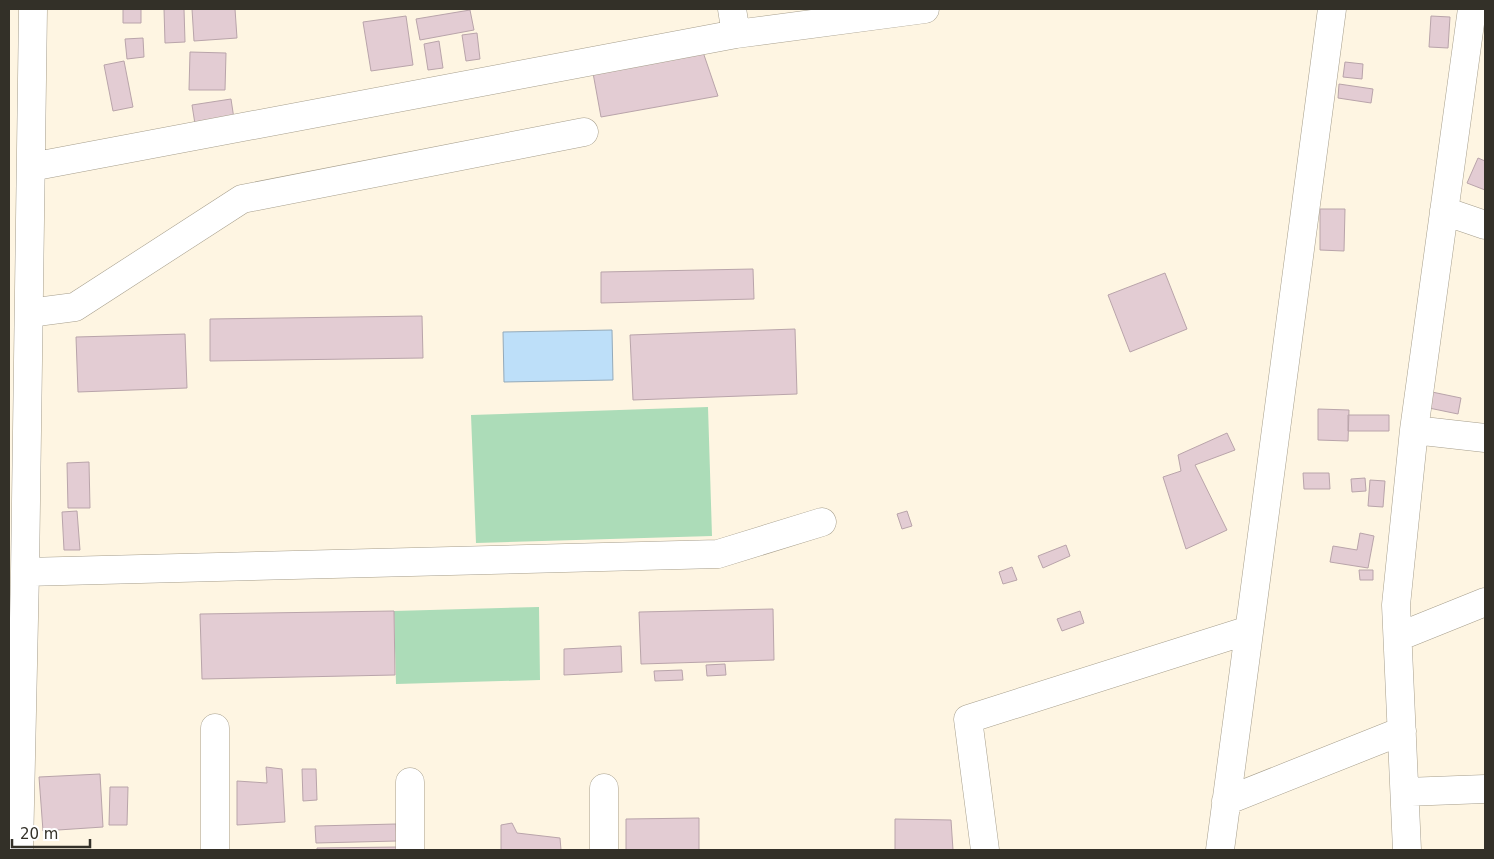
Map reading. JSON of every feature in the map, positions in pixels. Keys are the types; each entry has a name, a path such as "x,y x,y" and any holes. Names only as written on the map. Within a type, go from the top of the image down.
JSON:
{"street":[{"path":"31,167 734,21 925,9"},
{"path":"1220,850 1332,9"},
{"path":"1407,850 1396,605 1414,430 1444,211 1476,13"},
{"path":"15,841 16,610 25,572 29,314 20,228 31,167 25,26"},
{"path":"29,314 75,307 242,199 584,132"},
{"path":"1444,211 1485,225"},
{"path":"1414,430 1485,438"},
{"path":"25,572 718,554 822,522"},
{"path":"1398,636 1485,602"},
{"path":"985,850 968,719 1249,630"},
{"path":"215,728 215,850"},
{"path":"1226,801 1402,731"},
{"path":"410,782 410,850"},
{"path":"604,788 604,850"},
{"path":"1405,792 1485,789"}],"green space":[{"path":"708,407 712,536 476,543 471,415"},
{"path":"539,607 540,680 396,684 394,611"}],"water":[{"path":"612,330 613,380 504,382 503,332"}],"building":[{"path":"123,9 141,9 141,23 123,23"},
{"path":"164,9 184,9 185,42 165,43"},
{"path":"192,9 235,9 237,38 194,41"},
{"path":"470,10 474,30 420,40 416,19"},
{"path":"406,16 413,65 371,71 363,22"},
{"path":"1431,16 1450,17 1448,48 1429,47"},
{"path":"477,33 480,59 466,61 462,35"},
{"path":"143,38 144,57 127,59 125,39"},
{"path":"439,41 443,68 428,70 424,44"},
{"path":"190,52 226,53 225,90 189,90"},
{"path":"703,52 718,96 601,117 593,73"},
{"path":"124,61 133,107 113,111 104,65"},
{"path":"1345,62 1363,64 1362,79 1343,77"},
{"path":"1339,84 1373,89 1371,103 1338,98"},
{"path":"231,99 234,119 195,124 192,105"},
{"path":"1478,158 1485,161 1485,190 1467,183"},
{"path":"1320,209 1345,209 1344,251 1320,250"},
{"path":"753,269 754,299 601,303 601,272"},
{"path":"1165,273 1187,329 1130,352 1108,295"},
{"path":"422,316 423,358 210,361 210,319"},
{"path":"795,329 797,394 633,400 630,335"},
{"path":"185,334 187,388 78,392 76,337"},
{"path":"1432,392 1461,398 1458,414 1429,408"},
{"path":"1318,409 1349,410 1348,441 1318,440"},
{"path":"1348,415 1389,415 1389,431 1348,431"},
{"path":"1227,433 1235,450 1195,465 1227,530 1186,549 1163,477 1181,471 1178,455"},
{"path":"89,462 90,508 68,508 67,463"},
{"path":"1303,473 1329,473 1330,489 1304,489"},
{"path":"1365,478 1366,491 1352,492 1351,479"},
{"path":"1370,480 1385,481 1383,507 1368,506"},
{"path":"77,511 80,550 64,550 62,512"},
{"path":"907,511 912,526 902,529 897,514"},
{"path":"1360,533 1374,536 1368,568 1330,562 1333,546 1357,550"},
{"path":"1066,545 1070,556 1043,568 1038,556"},
{"path":"1012,567 1017,580 1003,584 999,572"},
{"path":"1359,570 1373,570 1373,580 1360,580"},
{"path":"773,609 774,660 641,664 639,612"},
{"path":"394,611 395,675 202,679 200,614"},
{"path":"1080,611 1084,623 1062,631 1057,619"},
{"path":"621,646 622,672 564,675 564,649"},
{"path":"725,664 726,675 707,676 706,665"},
{"path":"682,670 683,680 655,681 654,671"},
{"path":"266,767 282,769 285,822 237,825 237,781 267,783"},
{"path":"302,769 316,769 317,800 303,801"},
{"path":"100,774 103,827 43,831 39,777"},
{"path":"110,787 128,787 127,825 109,825"},
{"path":"699,818 699,850 626,850 626,819"},
{"path":"895,819 951,820 953,850 895,850"},
{"path":"512,823 517,833 560,838 561,850 501,850 501,825"},
{"path":"396,824 397,841 316,843 315,826"},
{"path":"398,847 399,850 317,850 317,848"}]}
